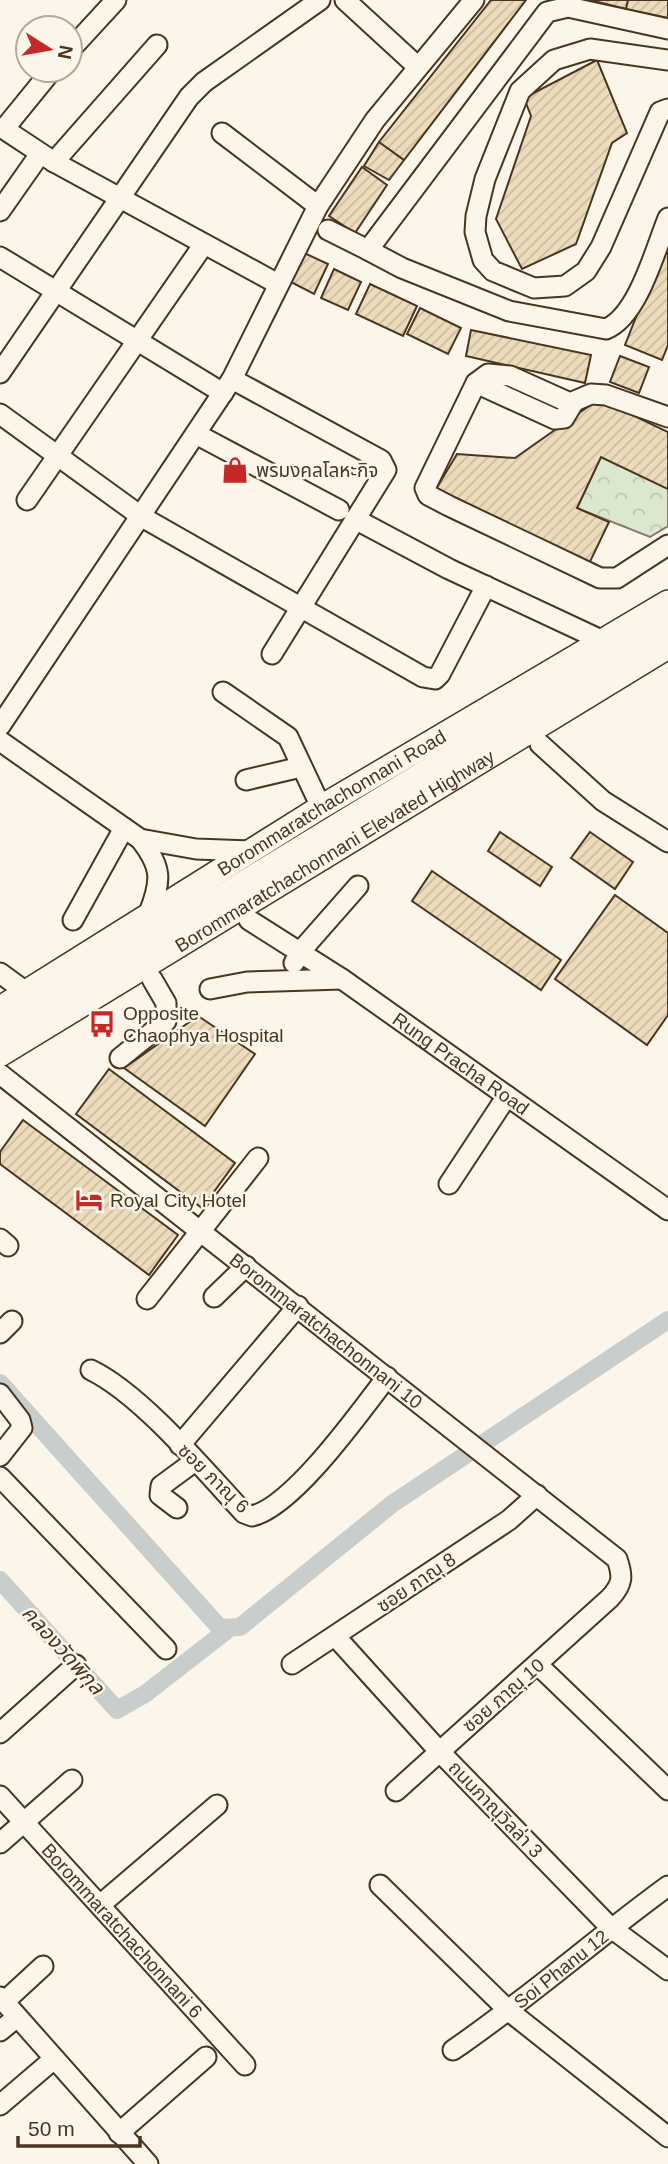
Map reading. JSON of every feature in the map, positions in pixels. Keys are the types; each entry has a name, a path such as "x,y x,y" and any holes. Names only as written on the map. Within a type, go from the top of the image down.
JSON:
{"main road":[{"name":"Borommaratchachonnani Road","path":"0,1008 321,807 668,602"},
{"name":"Borommaratchachonnani Elevated Highway","path":"0,1031 668,624"},
{"name":"Borommaratchachonnani Elevated Highway","path":"0,1055 668,647"},
{"path":"0,1073 668,665"}],"street":[{"path":"84,35 116,0"},
{"path":"0,373 121,198 165,129 204,82 320,0"},
{"path":"345,0 418,67"},
{"path":"0,726 227,386 317,206 375,120 474,0"},
{"path":"368,250 547,12 568,7 668,29"},
{"path":"0,211 47,158 157,45"},
{"path":"668,60 590,49 554,60 520,91 485,179 476,216 475,232 483,260 494,271 534,288 565,286 586,271 601,247 660,112 668,109"},
{"path":"41,84 4,129 47,158 278,284"},
{"path":"222,133 317,206"},
{"path":"328,230 402,268 509,311 606,329 618,324 630,310 668,218"},
{"path":"27,500 204,244"},
{"path":"0,257 139,339 227,386 381,460 385,465 384,475 347,514 301,608 272,654"},
{"path":"668,417 606,395 591,394 573,403 564,418 555,419 476,383 426,485 428,495 600,578 617,578 668,545"},
{"path":"0,414 142,517 430,679 440,674 486,586"},
{"path":"196,434 486,586 601,640"},
{"path":"223,692 282,730 321,807"},
{"path":"0,741 132,834 155,858 158,867 156,894 149,913"},
{"path":"540,744 603,801 668,842"},
{"path":"246,780 301,767"},
{"path":"132,834 197,849 251,851"},
{"path":"72,920 132,834"},
{"path":"286,980 300,952 358,886"},
{"name":"Rung Pracha Road","path":"249,920 342,979 668,1210"},
{"path":"0,973 26,992"},
{"path":"120,1058 166,1021 166,1003 152,979"},
{"path":"210,989 247,982 342,979"},
{"name":"Borommaratchachonnani 10","path":"0,1073 617,1559 622,1574 620,1587 610,1598"},
{"path":"449,1184 507,1096"},
{"path":"147,1299 258,1158"},
{"path":"214,1297 246,1266"},
{"path":"180,1445 298,1306"},
{"name":"ซอย ภาณุ 6","path":"91,1370 119,1387 180,1445 244,1513 256,1516 320,1462 387,1377"},
{"path":"0,1394 20,1420 22,1428 0,1456"},
{"path":"177,1508 160,1495 161,1486 195,1461"},
{"path":"0,1477 166,1649"},
{"name":"ซอย ภาณุ 8","path":"292,1664 509,1520 537,1495"},
{"name":"ซอย ภาณุ 10","path":"396,1791 610,1598"},
{"name":"ถนนภาณุวิลล่า 3","path":"335,1636 439,1751 610,1927 668,1970"},
{"path":"0,1733 76,1665"},
{"path":"538,1665 668,1790"},
{"path":"0,1843 72,1780"},
{"name":"Borommaratchachonnani 6","path":"0,1796 245,2065"},
{"path":"100,1905 217,1805"},
{"path":"380,1885 509,2011 668,2137"},
{"name":"Soi Phanu 12","path":"453,2050 509,2011 610,1927 668,1886"},
{"path":"0,2031 5,2005 43,1966"},
{"path":"5,2005 148,2164"},
{"path":"119,2133 206,2057"},
{"path":"0,2105 54,2059"}],"green space":[{"path":"601,457 668,489 668,526 650,537 577,508"}],"building":[{"path":"491,0 526,0 404,160 379,142"},
{"path":"590,0 628,0 626,9"},
{"path":"628,0 668,0 668,18 626,9"},
{"path":"597,60 627,133 612,143 576,244 522,269 496,219 531,116 524,98"},
{"path":"379,142 404,160 389,180 364,166"},
{"path":"362,167 387,185 355,233 329,216"},
{"path":"668,236 668,345 662,360 625,345"},
{"path":"302,252 328,264 314,294 289,281"},
{"path":"334,269 361,282 348,310 321,298"},
{"path":"370,284 417,306 403,336 356,314"},
{"path":"420,308 461,328 448,354 407,334"},
{"path":"471,330 591,355 585,383 466,356"},
{"path":"620,356 649,367 639,393 610,382"},
{"path":"599,399 668,432 668,489 601,457 577,508 609,522 587,568 436,489 457,454 515,458"},
{"path":"500,832 552,867 540,886 488,851"},
{"path":"590,832 633,862 615,889 571,858"},
{"path":"432,871 561,960 541,990 412,901"},
{"path":"615,895 668,933 668,1015 647,1045 555,979"},
{"path":"198,1016 255,1054 205,1126 124,1068"},
{"path":"109,1069 235,1163 202,1208 76,1114"},
{"name":"Royal City Hotel","path":"23,1120 178,1235 149,1275 0,1164 0,1152"}],"waterway":[{"path":"0,1383 220,1628 240,1627 392,1504 668,1320"},
{"name":"คลองวัดพิกุล","path":"0,1580 117,1710 145,1694 230,1628"}],"place":[{"name":"พรมงคลโลหะกิจ","path":"235,470"},
{"name":"Opposite Chaophya Hospital","path":"102,1024"},
{"name":"Royal City Hotel","path":"89,1200"}]}
